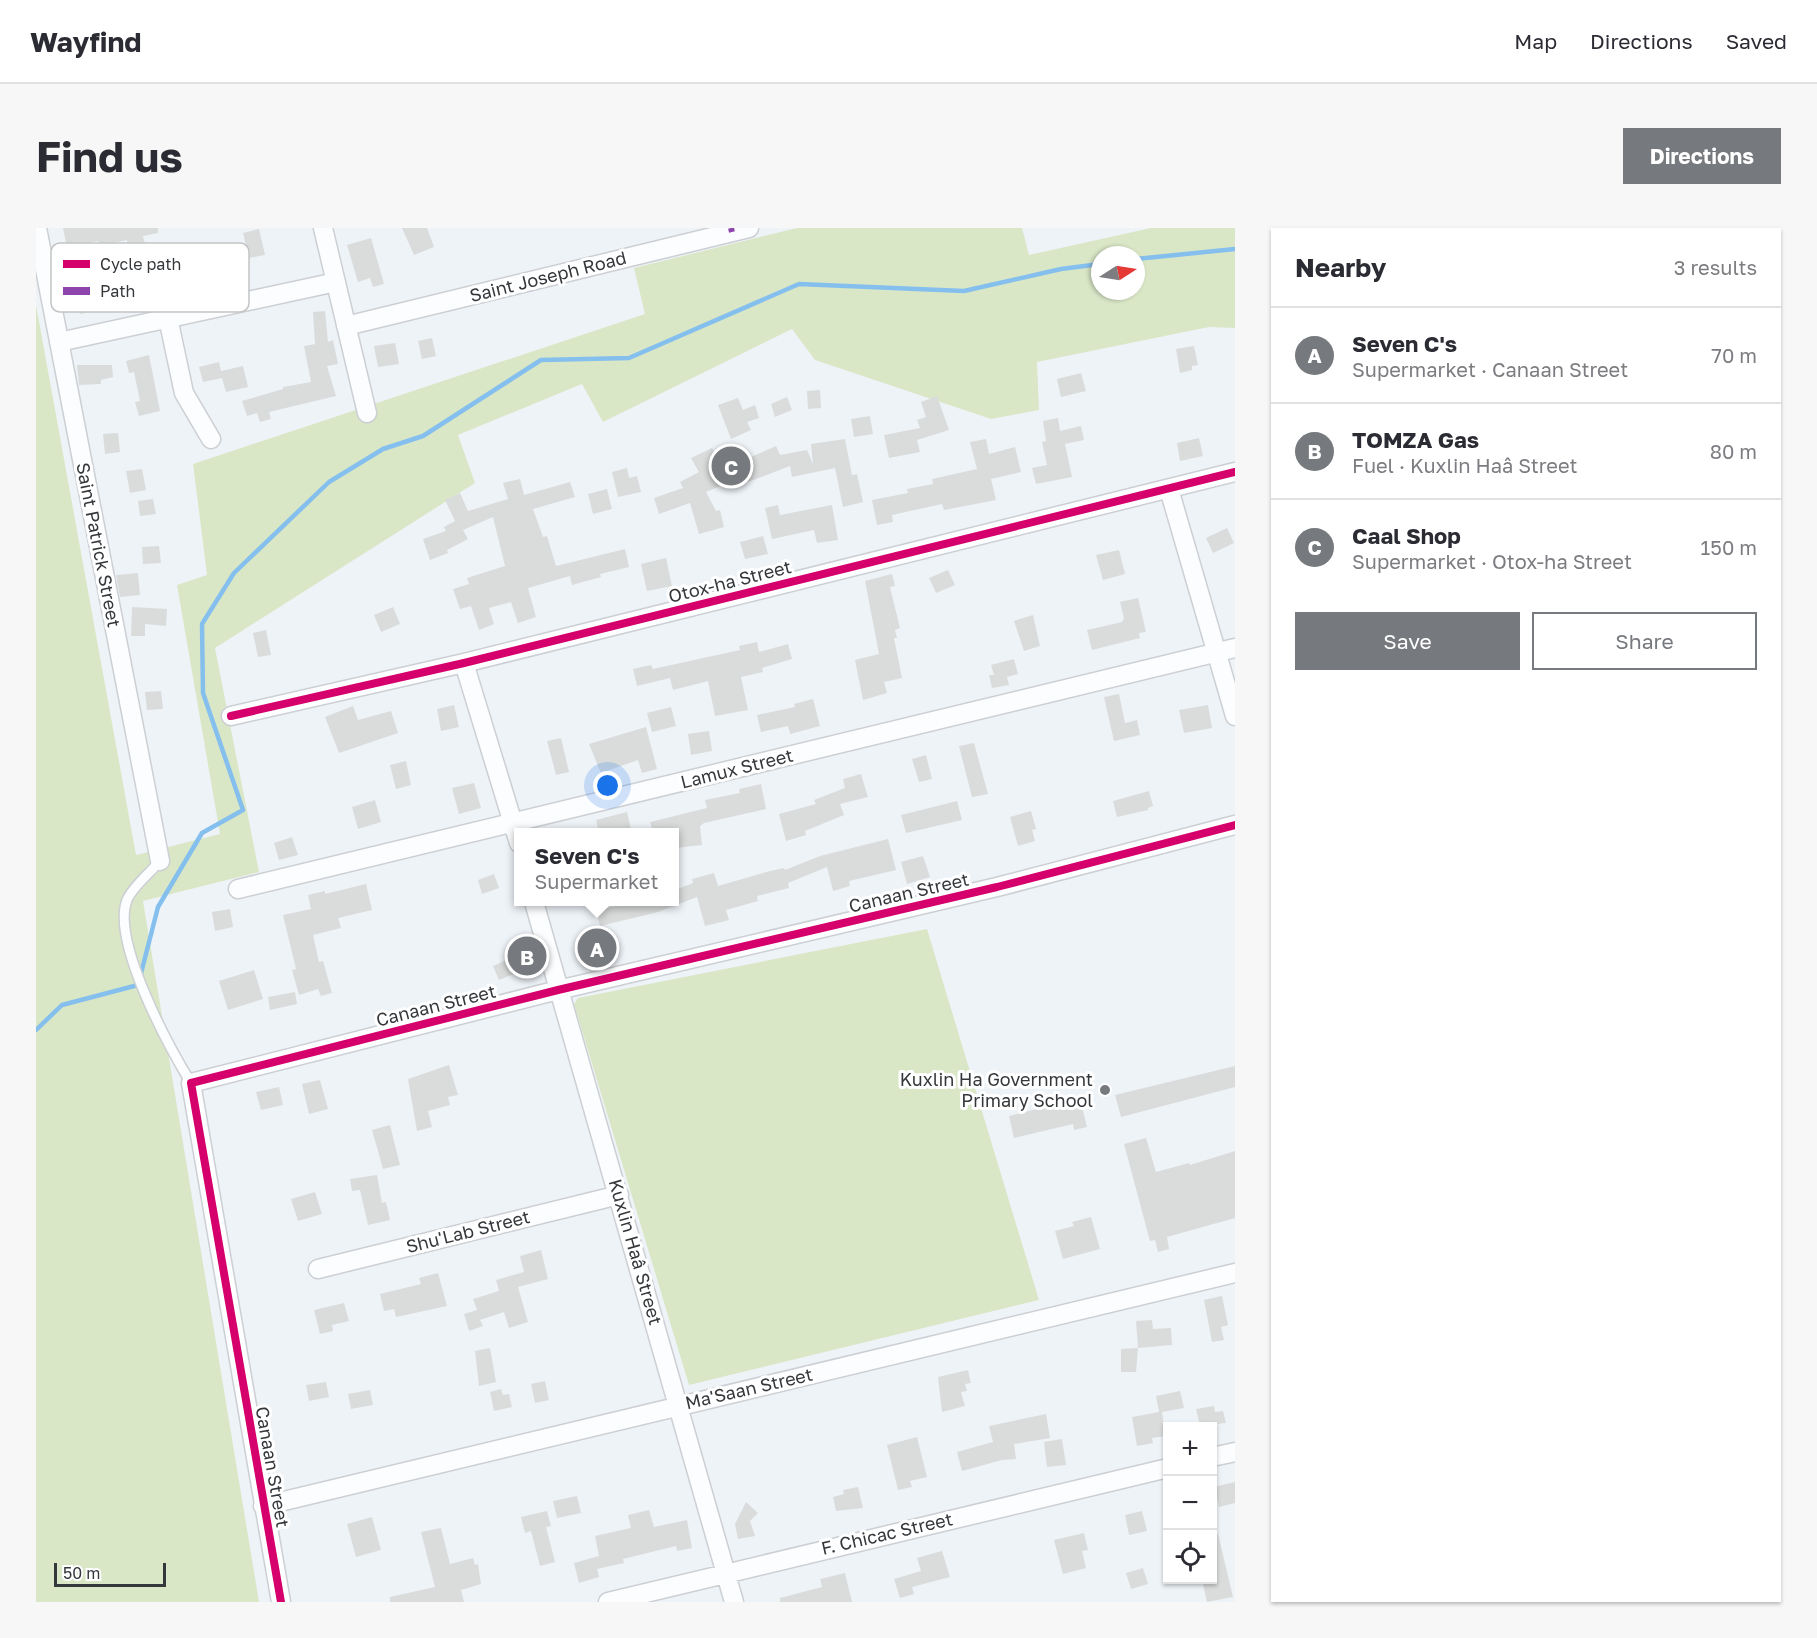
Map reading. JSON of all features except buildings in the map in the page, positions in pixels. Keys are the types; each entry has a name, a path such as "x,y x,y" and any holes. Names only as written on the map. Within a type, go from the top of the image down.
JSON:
{"street":[{"name":"Saint Patrick Street","path":"37,228 51,301"},
{"path":"323,228 367,413"},
{"name":"Saint Joseph Road","path":"346,326 748,228"},
{"path":"249,301 336,282"},
{"name":"Saint Patrick Street","path":"53,312 160,861"},
{"path":"59,342 196,312"},
{"path":"168,318 184,393 211,439"},
{"name":"Otox-ha Street","path":"231,716 464,663 1235,472"},
{"path":"1169,489 1226,650 1235,716"},
{"name":"Lamux Street","path":"238,889 1226,650"},
{"path":"464,663 515,828"},
{"name":"Canaan Street","path":"281,1602 191,1083 558,990 997,887 1235,825"},
{"name":"Kuxlin Haâ Street","path":"535,906 734,1602"},
{"name":"Shu'Lab Street","path":"318,1269 619,1195"},
{"name":"Ma'Saan Street","path":"264,1506 1235,1273"},
{"path":"1217,1456 1235,1452"},
{"name":"F. Chicac Street","path":"608,1602 1163,1469"}],"lane":[{"path":"160,861 128,898 124,914 126,930 154,1017 191,1083"}],"green space":[{"path":"797,228 1022,228 1029,255 1151,228 1235,228 1235,328 1209,327 1037,362 1039,410 991,419 815,360 792,329 603,422 582,384 458,435 475,483 215,648 259,872 143,901 259,1602 36,1602 36,305 136,855 220,834 177,585 207,575 193,464 645,314 634,268"},
{"path":"927,929 1039,1300 689,1385 574,1004 578,998"}],"waterway":[{"path":"1145,258 1235,249"},
{"path":"36,1030 62,1005 138,985 158,907 202,833 243,810 203,693 202,624 234,573 329,482 383,449 423,436 541,360 629,358 799,284 964,291 1061,269 1091,265"}],"marked path":[{"path":"731,228 732,232"}],"cycle path":[{"path":"231,716 464,663 1235,472"},
{"path":"281,1602 191,1083 558,990 997,887 1235,825"}],"place":[{"name":"Caal Shop","path":"731,466"},
{"name":"Seven C's","path":"597,948"},
{"name":"TOMZA Gas","path":"527,956"},
{"name":"Kuxlin Ha Government Primary School","path":"1105,1090"}]}
